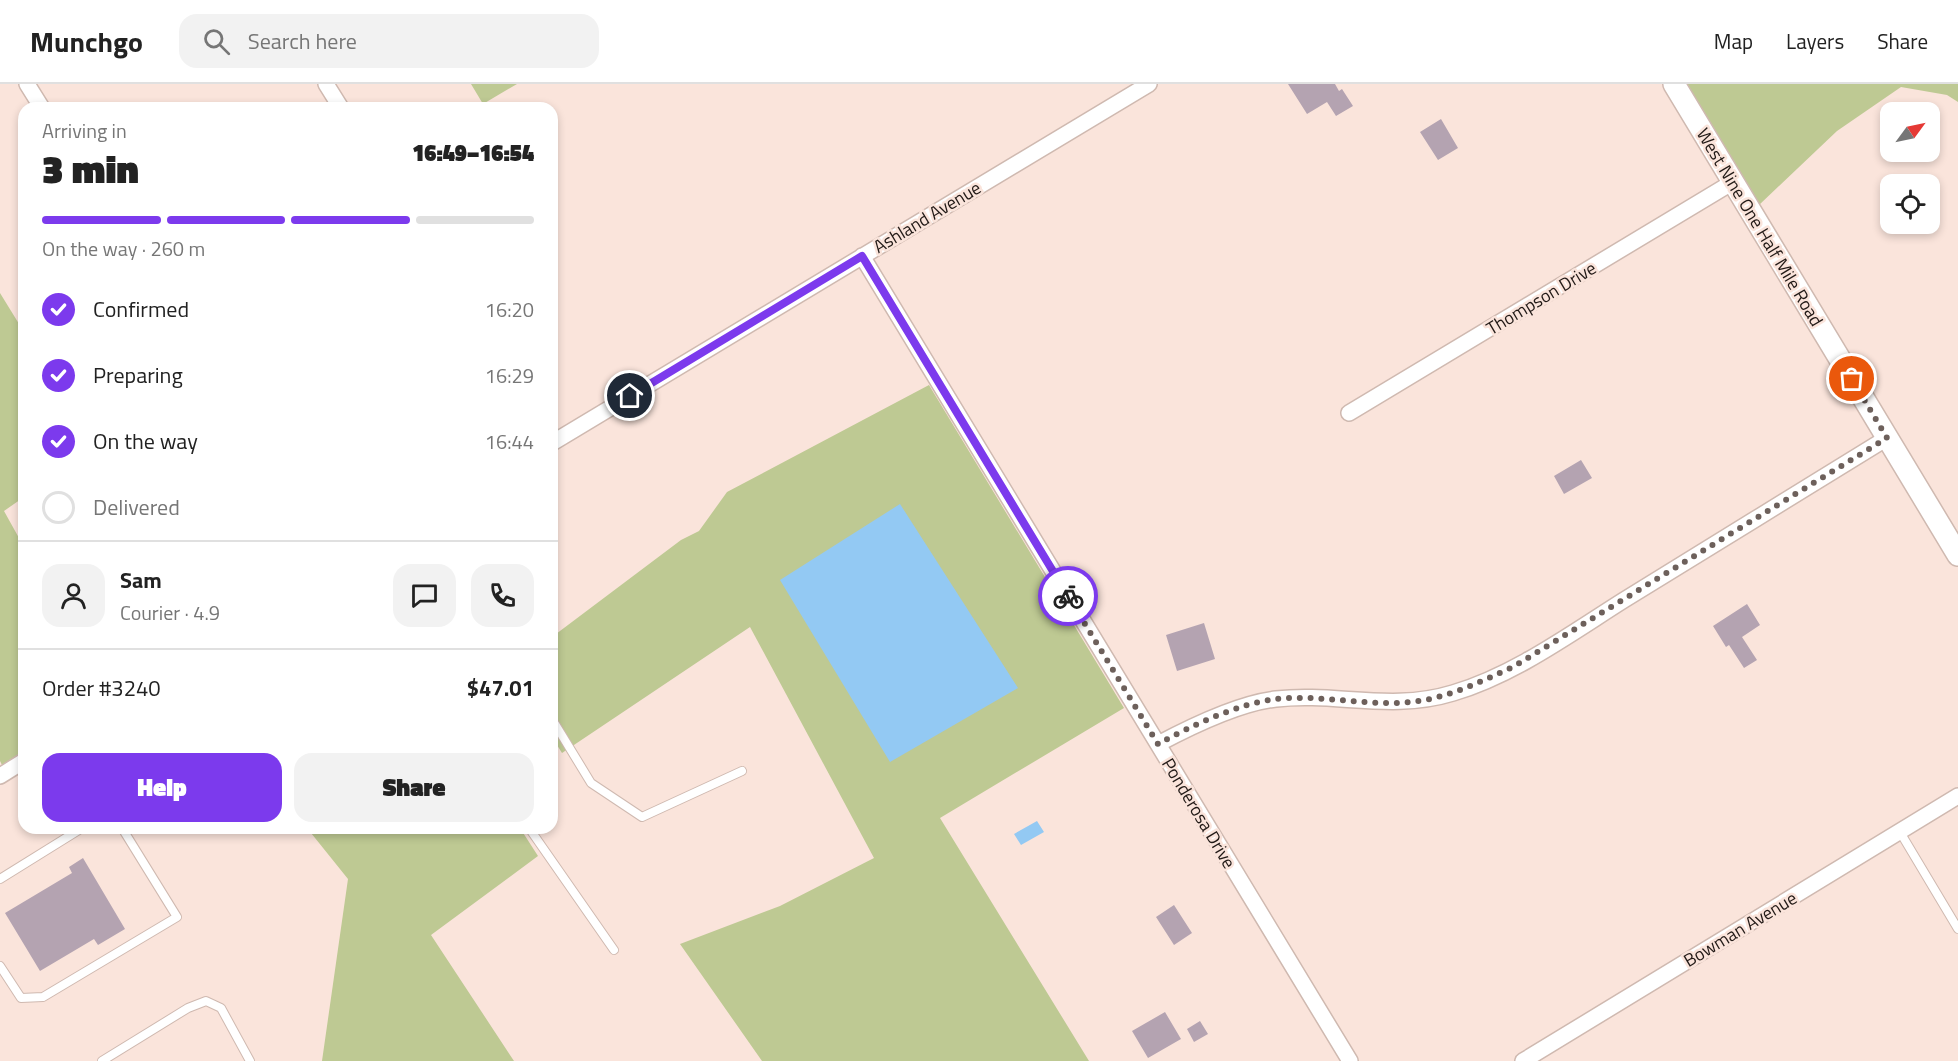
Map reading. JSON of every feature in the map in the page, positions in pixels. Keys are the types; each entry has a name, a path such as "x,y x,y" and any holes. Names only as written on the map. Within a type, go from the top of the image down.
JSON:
{"street":[{"path":"27,84 38,102"},
{"path":"326,84 337,102"},
{"name":"Ashland Avenue","path":"558,439 1149,84"},
{"name":"West Nine One Half Mile Road","path":"1674,84 1958,555"},
{"name":"Thompson Drive","path":"1349,413 1733,182"},
{"name":"Ponderosa Drive","path":"862,256 1350,1061"},
{"path":"1158,744 1183,730 1214,718 1255,703 1277,699 1384,703 1418,701 1467,688 1513,667 1576,630 1887,438"},
{"path":"0,776 18,765"},
{"name":"Bowman Avenue","path":"1523,1061 1958,796"}],"lane":[{"path":"558,729 591,783 642,817 742,771"},
{"path":"1900,832 1958,929"},
{"path":"0,879 72,834"},
{"path":"0,966 21,998 43,997 177,916 126,834"},
{"path":"533,834 614,950"},
{"path":"102,1061 188,1008 207,1001 221,1008 250,1061"}],"green space":[{"path":"471,84 517,84 486,102 482,102"},
{"path":"1686,84 1958,84 1958,102 1947,95 1901,87 1837,131 1759,205"},
{"path":"0,293 18,322 18,501 4,511 18,536 18,756 2,765 0,761"},
{"path":"929,385 1124,708 940,818 1089,1061 762,1061 680,944 780,906 874,858 750,627 562,753 558,747 558,632 681,540 699,531 727,492"},
{"path":"312,834 524,834 538,856 431,935 514,1061 322,1061 348,879"}],"water":[{"path":"900,504 1018,688 890,762 780,580"},
{"path":"1037,821 1044,832 1021,845 1014,834"}],"building":[{"path":"1288,84 1335,84 1339,91 1342,89 1353,106 1336,116 1327,102 1307,114"},
{"path":"1441,119 1458,148 1438,160 1420,132"},
{"path":"1581,460 1592,478 1564,494 1554,476"},
{"path":"1747,604 1760,625 1742,637 1757,660 1744,668 1729,645 1726,647 1713,626"},
{"path":"1204,623 1215,659 1177,671 1166,635"},
{"path":"83,858 125,929 98,945 94,939 40,971 5,913 72,873 69,867"},
{"path":"1174,905 1192,933 1174,945 1156,917"},
{"path":"1165,1012 1181,1039 1148,1058 1132,1031"},
{"path":"1200,1021 1208,1034 1194,1042 1187,1029"}],"way so far":[{"path":"1068,596 1158,744 1183,730 1255,703 1277,699 1384,703 1418,701 1451,694 1513,667 1887,438 1852,379"}],"route":[{"path":"630,396 862,256 1068,596"}]}
